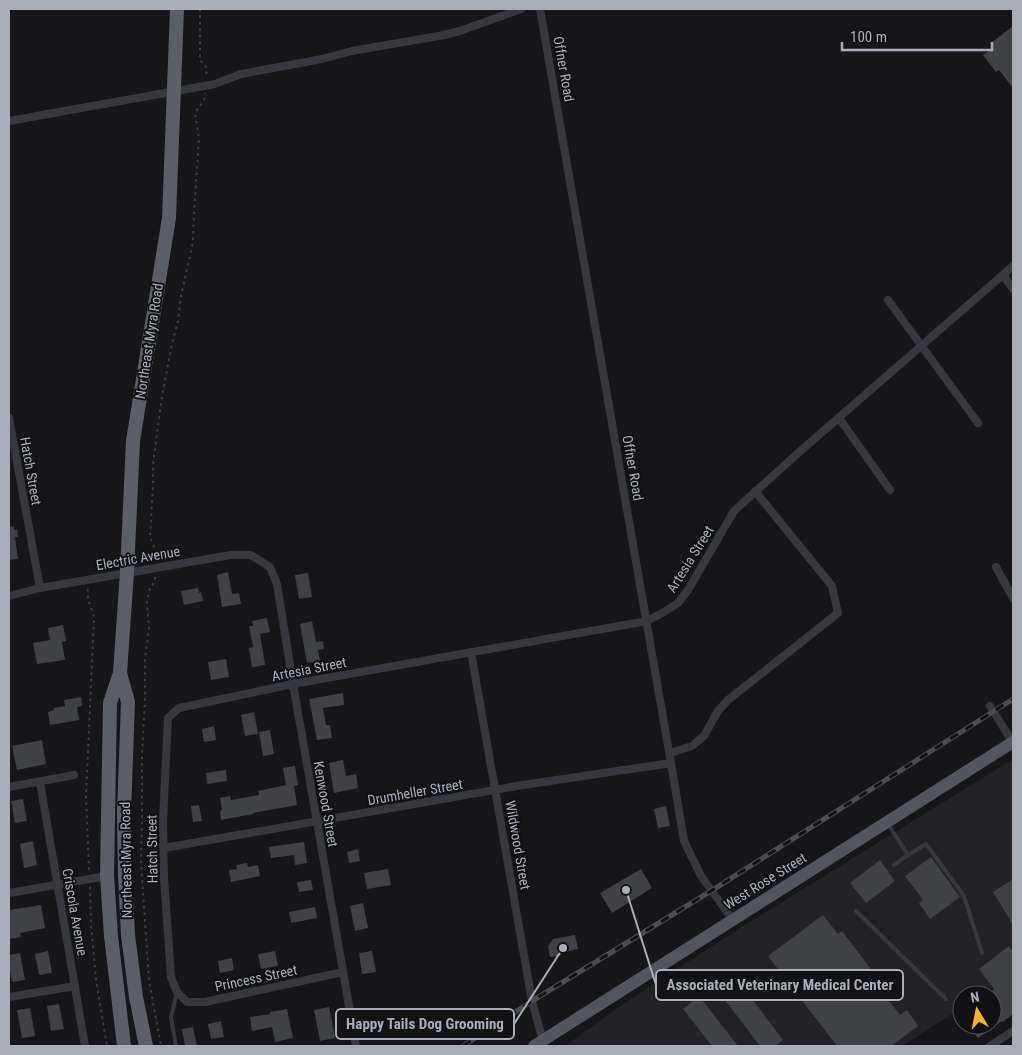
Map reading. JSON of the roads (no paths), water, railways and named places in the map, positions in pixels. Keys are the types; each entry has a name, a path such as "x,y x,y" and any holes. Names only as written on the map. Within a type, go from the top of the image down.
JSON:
{"highway":[{"name":"Northeast Myra Road","path":"124,1046 111,936 107,876 110,703 120,673 133,441 169,218 177,9"},
{"name":"Northeast Myra Road","path":"120,673 128,702 124,813 128,936 136,998 146,1046"}],"main road":[{"name":"West Rose Street","path":"538,1043 1013,742"}],"street":[{"path":"9,121 205,86 241,74 316,60 352,51 444,36 521,9"},
{"name":"Offner Road","path":"540,9 684,841 701,876 733,920"},
{"name":"Artesia Street","path":"179,708 293,684 647,620 664,612 678,603 688,590 734,511 1013,266"},
{"path":"1003,275 1013,289"},
{"path":"888,300 978,423"},
{"name":"Hatch Street","path":"9,418 40,588"},
{"path":"838,418 890,490"},
{"path":"670,753 692,746 704,736 718,711 728,700 838,613 832,586 755,491"},
{"name":"Electric Avenue","path":"9,596 90,578 231,555 251,555 270,567"},
{"name":"Kenwood Street","path":"270,567 277,584 316,821 356,1046"},
{"path":"996,568 1013,598"},
{"name":"Wildwood Street","path":"471,652 538,1043"},
{"path":"990,706 1013,742"},
{"name":"Hatch Street","path":"177,992 171,977 164,878 163,821 168,718 179,708"},
{"name":"Drumheller Street","path":"164,848 495,790 672,763"},
{"path":"9,787 74,776"},
{"name":"Criscola Avenue","path":"40,782 85,1046"},
{"path":"9,893 107,876"},
{"name":"Princess Street","path":"177,992 187,1002 205,1002 343,972"},
{"path":"9,997 75,986"},
{"path":"990,1046 1013,1031"}],"lane":[{"path":"887,822 908,855"},
{"path":"894,865 926,844 964,896 982,952"},
{"path":"856,911 946,999"},
{"path":"176,1046 171,1017 177,992"}],"railway":[{"path":"463,1046 1013,699"}],"place":[{"name":"Associated Veterinary Medical Center","path":"626,890"},
{"name":"Happy Tails Dog Grooming","path":"563,948"}]}
